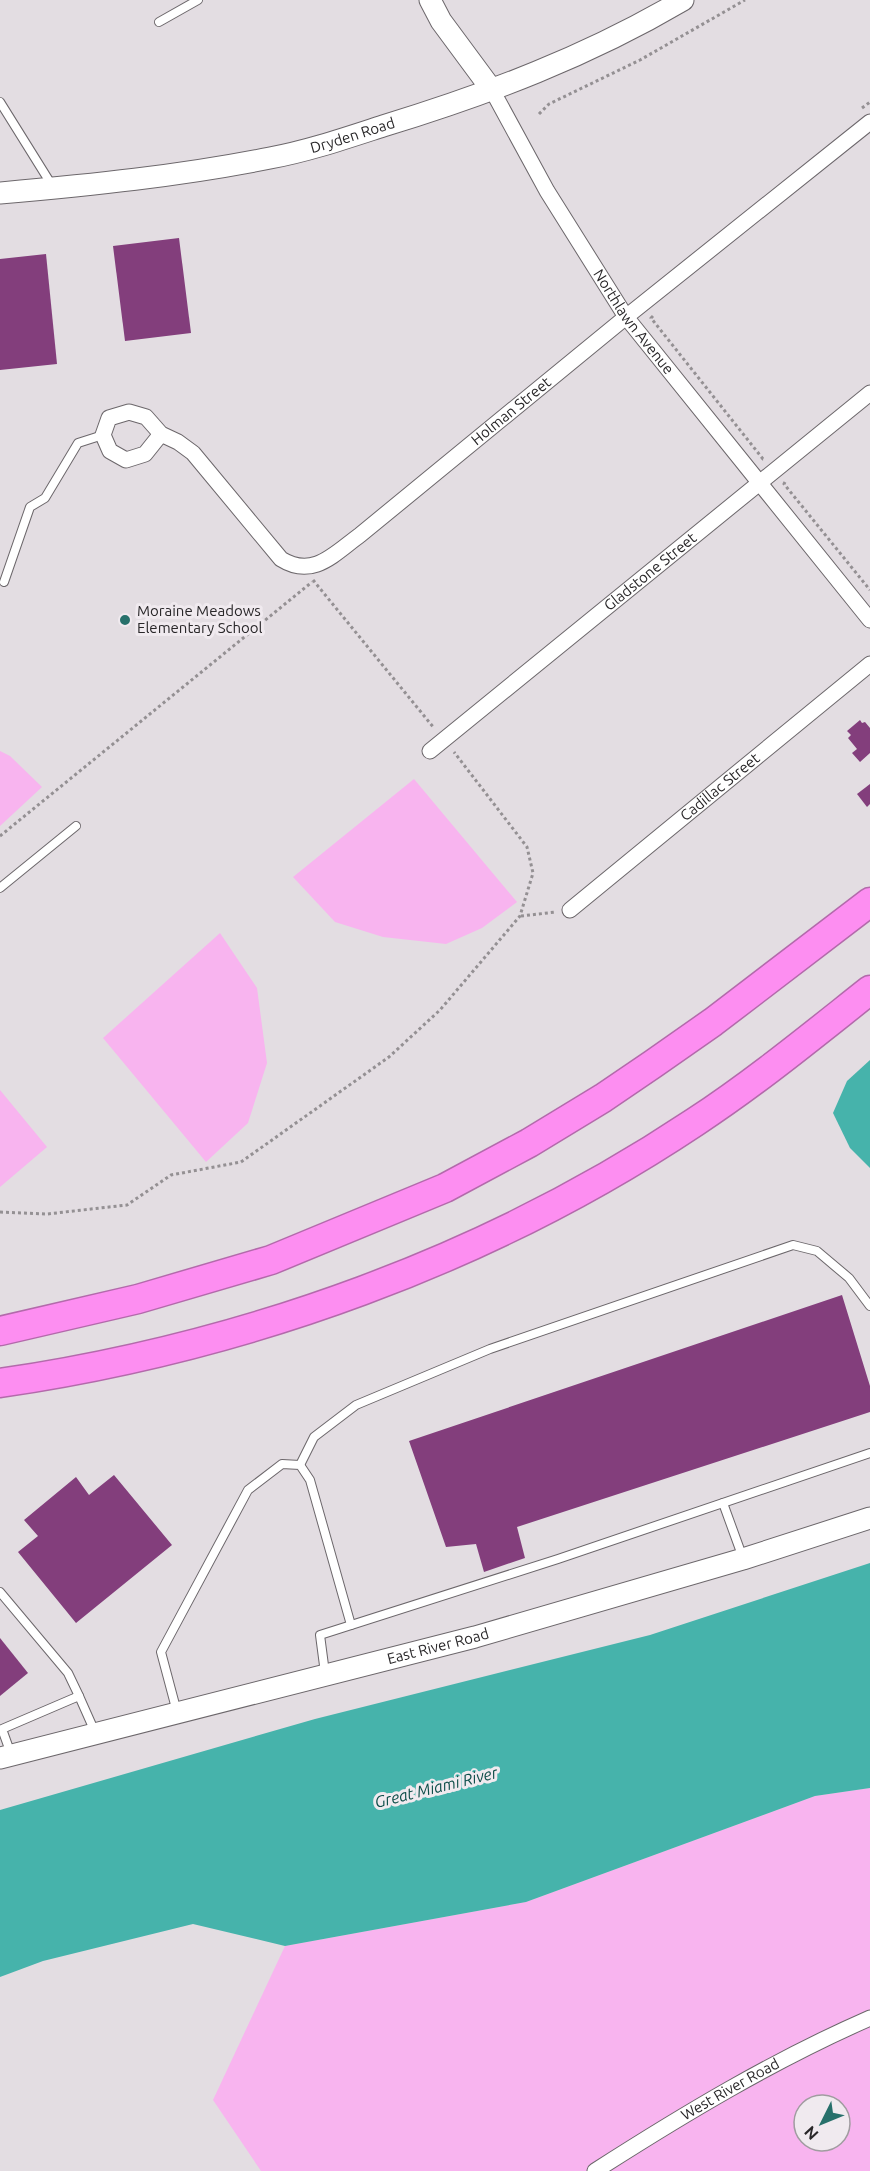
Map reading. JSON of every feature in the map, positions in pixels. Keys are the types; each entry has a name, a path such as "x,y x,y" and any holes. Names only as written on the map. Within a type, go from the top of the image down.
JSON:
{"highway":[{"path":"0,1331 138,1299 271,1260 445,1188 529,1143 653,1064 713,1022 870,902"},
{"path":"0,1383 101,1365 217,1337 328,1303 468,1248 581,1191 697,1121 870,990"}],"street":[{"name":"Northlawn Avenue","path":"430,0 441,21 492,90 548,191 626,317 870,620"},
{"name":"Dryden Road","path":"0,193 130,181 272,158 440,109 492,90 592,47 645,22 683,0"},
{"name":"Holman Street","path":"312,574 323,562 360,535 626,317 870,122"},
{"name":"Gladstone Street","path":"430,751 870,393"},
{"path":"161,434 145,454 126,460 110,451 103,435 109,418 129,412 146,417 161,434 178,442 193,453 281,559 312,574"},
{"name":"Cadillac Street","path":"570,910 870,664"},
{"name":"East River Road","path":"6,1757 475,1637 743,1559 870,1518"},
{"name":"West River Road","path":"595,2171 663,2128 780,2060 870,2018"}],"lane":[{"path":"159,22 198,0"},
{"path":"0,102 54,188"},
{"path":"4,582 30,507 45,498 78,443 103,435"},
{"path":"0,888 76,826"},
{"path":"300,1465 314,1437 356,1405 490,1349 793,1245 817,1251 849,1278 870,1306"},
{"path":"325,1675 320,1635 870,1453"},
{"path":"178,1713 161,1652 248,1490 282,1464 300,1465"},
{"path":"300,1465 310,1480 351,1625"},
{"path":"723,1503 743,1559"},
{"path":"0,1592 68,1673 96,1734"},
{"path":"6,1757 1,1729 79,1696"}],"path":[{"path":"539,114 549,104 640,60 745,0"},
{"path":"660,311 651,318 763,459 766,459"},
{"path":"792,477 784,484 870,590"},
{"path":"0,836 312,574 527,847 533,873 520,916 440,1010 389,1058 241,1162 171,1175 128,1205 47,1214 0,1212"},
{"path":"520,916 570,910"}],"shaded area":[{"path":"0,751 10,756 42,787 0,826"},
{"path":"414,779 517,902 482,928 446,944 383,937 335,922 293,877"},
{"path":"220,933 257,988 267,1063 248,1123 206,1162 103,1038"},
{"path":"0,1090 47,1147 0,1187"},
{"path":"870,1788 870,2171 261,2171 213,2100 285,1946 526,1902 815,1796"}],"water":[{"path":"870,1060 870,1168 850,1148 833,1113 847,1081"},
{"name":"Great Miami River","path":"870,1563 870,1788 815,1796 526,1902 285,1946 193,1924 43,1961 0,1977 0,1810 315,1719 650,1635"}],"building":[{"path":"179,238 191,333 125,341 113,246"},
{"path":"46,254 57,364 0,370 0,259"},
{"path":"860,720 870,728 870,753 860,762 852,753 857,749 848,738 851,735 847,731"},
{"path":"870,784 870,804 867,807 857,794"},
{"path":"842,1295 870,1386 870,1412 517,1527 525,1558 484,1572 476,1544 446,1547 409,1441"},
{"path":"114,1475 172,1545 76,1623 18,1552 38,1536 24,1520 76,1477 89,1495"},
{"path":"0,1638 28,1673 0,1696"}],"place":[{"name":"Moraine Meadows Elementary School","path":"125,620"}]}
